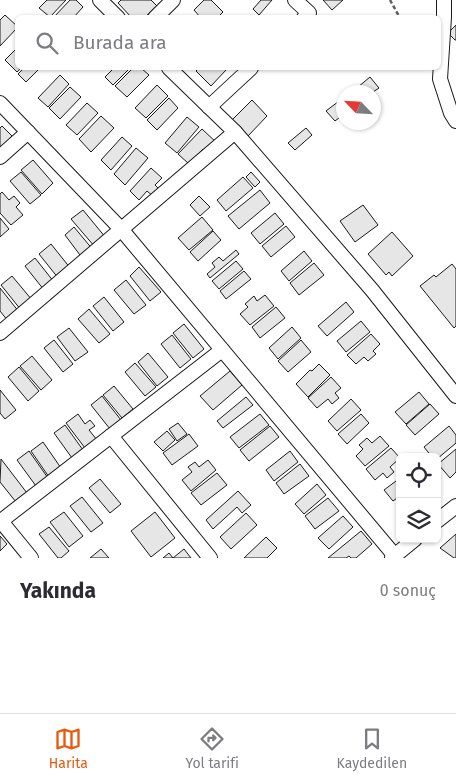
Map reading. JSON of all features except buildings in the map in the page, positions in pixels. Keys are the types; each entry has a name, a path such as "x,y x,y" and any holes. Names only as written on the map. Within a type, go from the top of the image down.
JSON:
{"street":[{"path":"100,0 115,15"},
{"path":"157,15 173,0"},
{"path":"295,0 309,13 307,15"},
{"path":"441,66 444,0"},
{"path":"171,70 235,132 372,290 456,396"},
{"path":"209,107 249,70"},
{"path":"441,70 440,79 451,113 456,121"},
{"path":"440,79 456,91"},
{"path":"0,103 121,229 393,557 410,543"},
{"path":"0,157 28,132"},
{"path":"0,332 235,132"},
{"path":"31,558 0,520 222,350"},
{"path":"111,436 210,558"},
{"path":"441,518 456,506"}],"path":[{"path":"390,0 398,15"}]}
